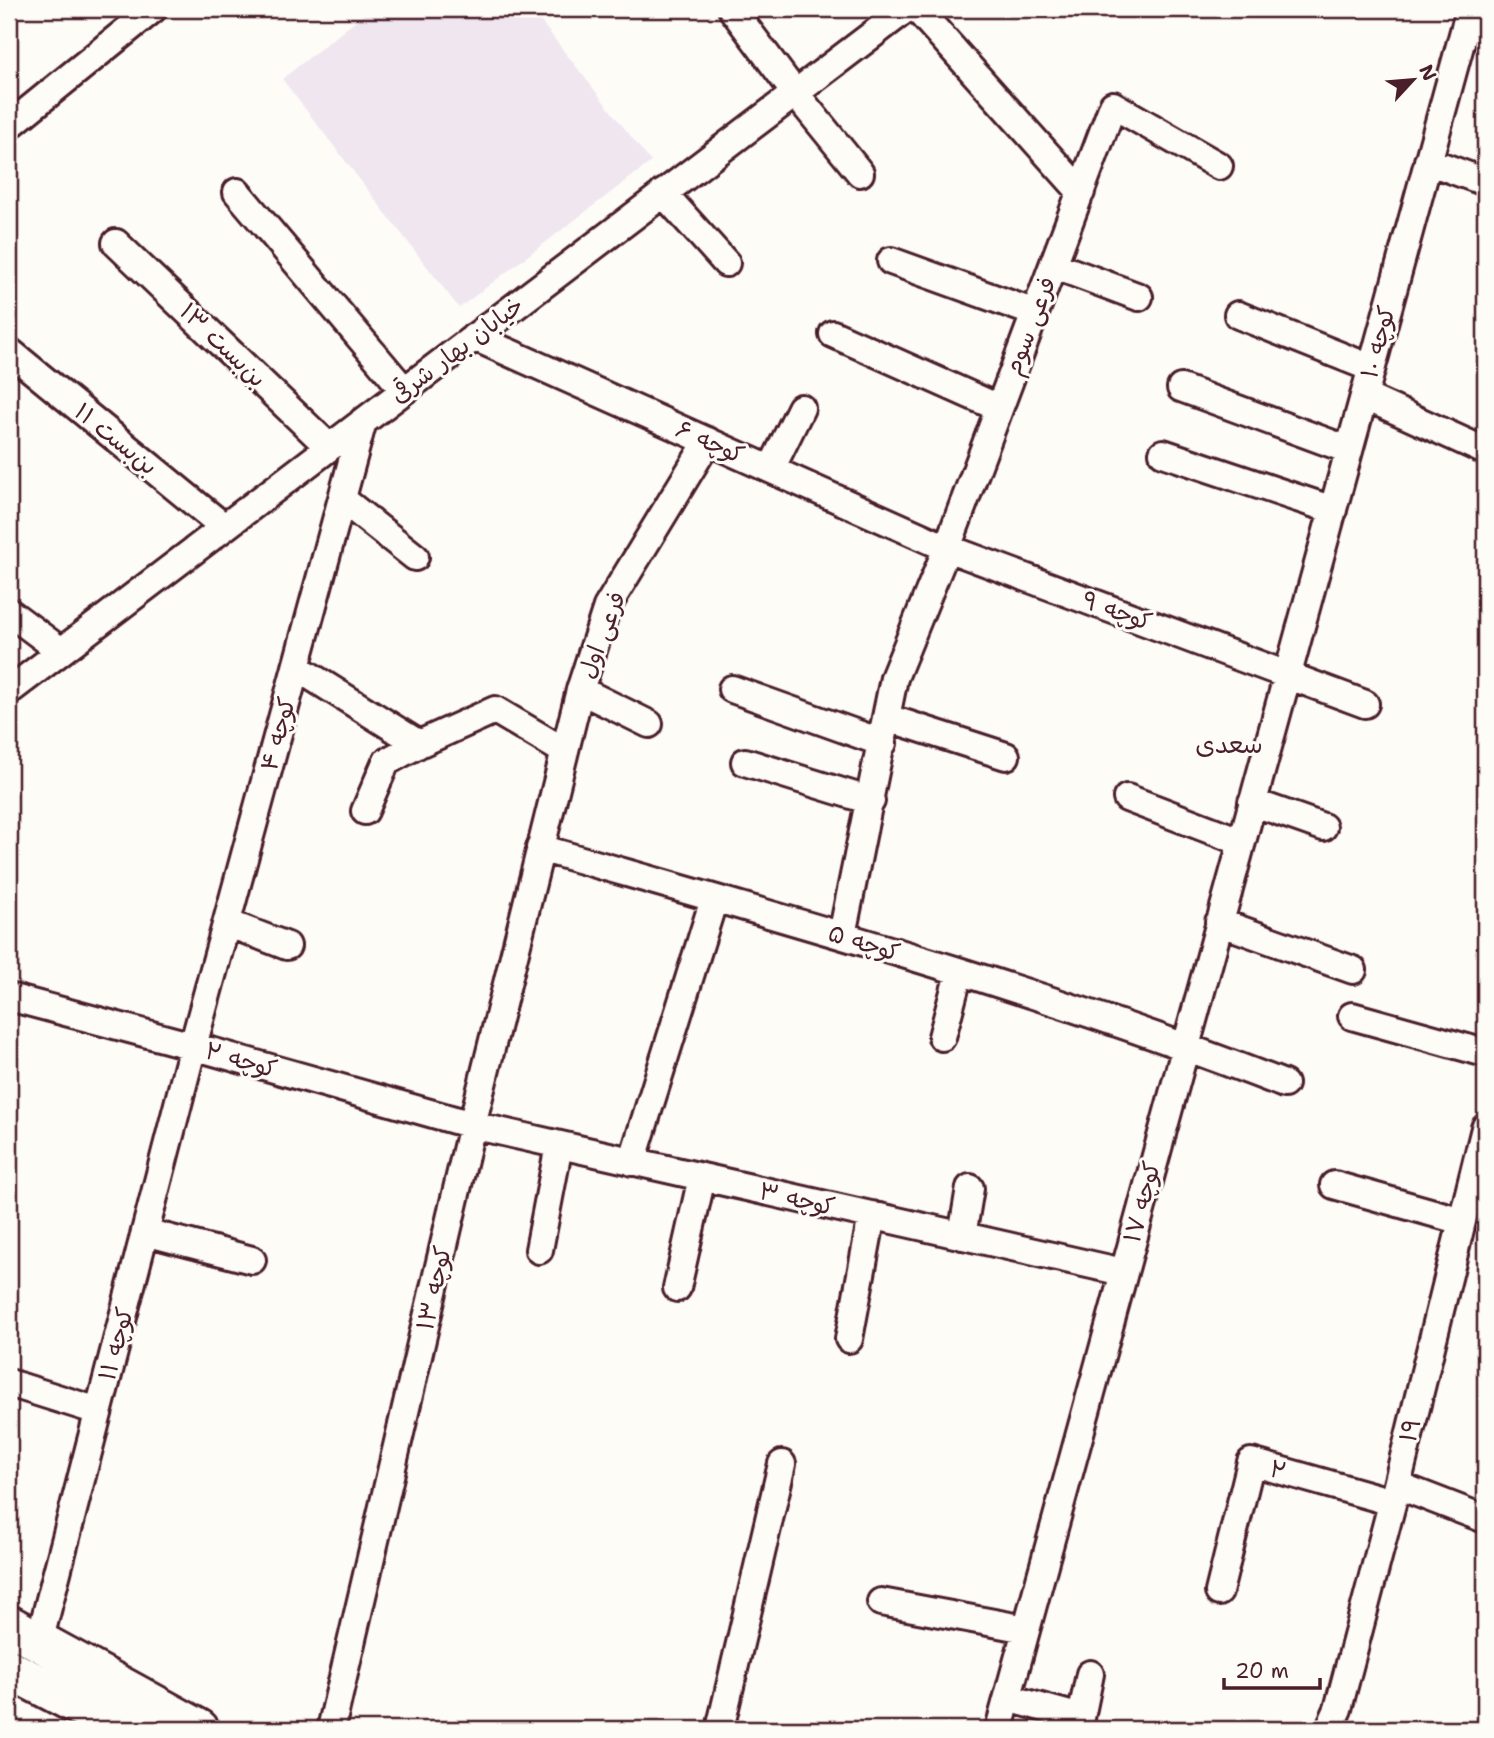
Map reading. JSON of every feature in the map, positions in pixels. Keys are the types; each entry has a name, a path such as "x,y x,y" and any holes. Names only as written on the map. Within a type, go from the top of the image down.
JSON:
{"main road":[{"path":"24,1634 199,1729"},
{"path":"9,1669 124,1729"}],"street":[{"path":"9,126 153,9"},
{"path":"732,9 860,173"},
{"name":"خیابان بهار شرقی","path":"9,691 905,9"},
{"path":"917,9 1081,192"},
{"name":"کوچه ۱۰","path":"1287,675 1470,9"},
{"path":"1480,9 1485,11"},
{"name":"فرعی سوم","path":"885,730 894,678 947,548 1112,105 1219,166"},
{"path":"1428,161 1485,182"},
{"path":"237,192 404,390"},
{"path":"663,193 726,263"},
{"name":"بن‌بست ۱۳","path":"116,243 329,447"},
{"path":"891,261 1035,313"},
{"path":"1053,265 1139,297"},
{"path":"1238,315 1371,368"},
{"path":"833,334 999,408"},
{"name":"کوچه ۶","path":"474,337 947,548"},
{"name":"بن‌بست ۱۱","path":"9,351 224,527"},
{"path":"1181,388 1349,450"},
{"path":"1364,396 1485,451"},
{"path":"771,470 800,408"},
{"name":"کوچه ۴","path":"193,1046 363,421"},
{"name":"فرعی اول","path":"540,848 580,690 607,607 708,441"},
{"path":"1163,453 1333,509"},
{"path":"342,499 415,557"},
{"name":"کوچه ۹","path":"947,548 1365,704"},
{"path":"9,612 61,651"},
{"path":"296,667 419,744"},
{"name":"کوچه ۱۷","path":"999,1729 1287,675"},
{"path":"732,689 885,730 1006,756"},
{"path":"580,690 649,724"},
{"path":"365,811 386,762 495,710 564,751"},
{"path":"842,935 885,730"},
{"path":"745,762 871,801"},
{"path":"1127,798 1241,842"},
{"path":"1252,802 1323,827"},
{"name":"کوچه ۵","path":"540,848 842,935 959,972 1185,1045 1283,1084"},
{"name":"کوچه ۱۳","path":"331,1729 472,1125 540,848"},
{"path":"632,1162 714,899"},
{"path":"1219,922 1353,970"},
{"path":"227,923 287,946"},
{"path":"942,1037 959,972"},
{"name":"کوچه ۲","path":"9,997 472,1125"},
{"path":"1352,1016 1485,1053"},
{"name":"کوچه ۱۱","path":"24,1634 98,1411 193,1046"},
{"name":"کوچه ۳","path":"472,1125 1123,1272"},
{"name":"۱۹","path":"1329,1729 1338,1709 1485,1128"},
{"path":"539,1250 559,1145"},
{"path":"677,1288 702,1177"},
{"path":"1334,1185 1462,1221"},
{"path":"962,1236 970,1188"},
{"path":"849,1339 872,1215"},
{"path":"145,1232 252,1260"},
{"path":"9,1383 98,1411"},
{"name":"۲","path":"1219,1592 1251,1462 1394,1493"},
{"path":"720,1729 782,1464"},
{"path":"1394,1493 1485,1519"},
{"path":"881,1602 1026,1629"},
{"path":"1008,1698 1081,1718 1090,1674"}],"shaded area":[{"path":"371,9 531,9 651,162 459,308 282,79"}],"district":[{"name":"سعدی","path":"1229,743"}]}
